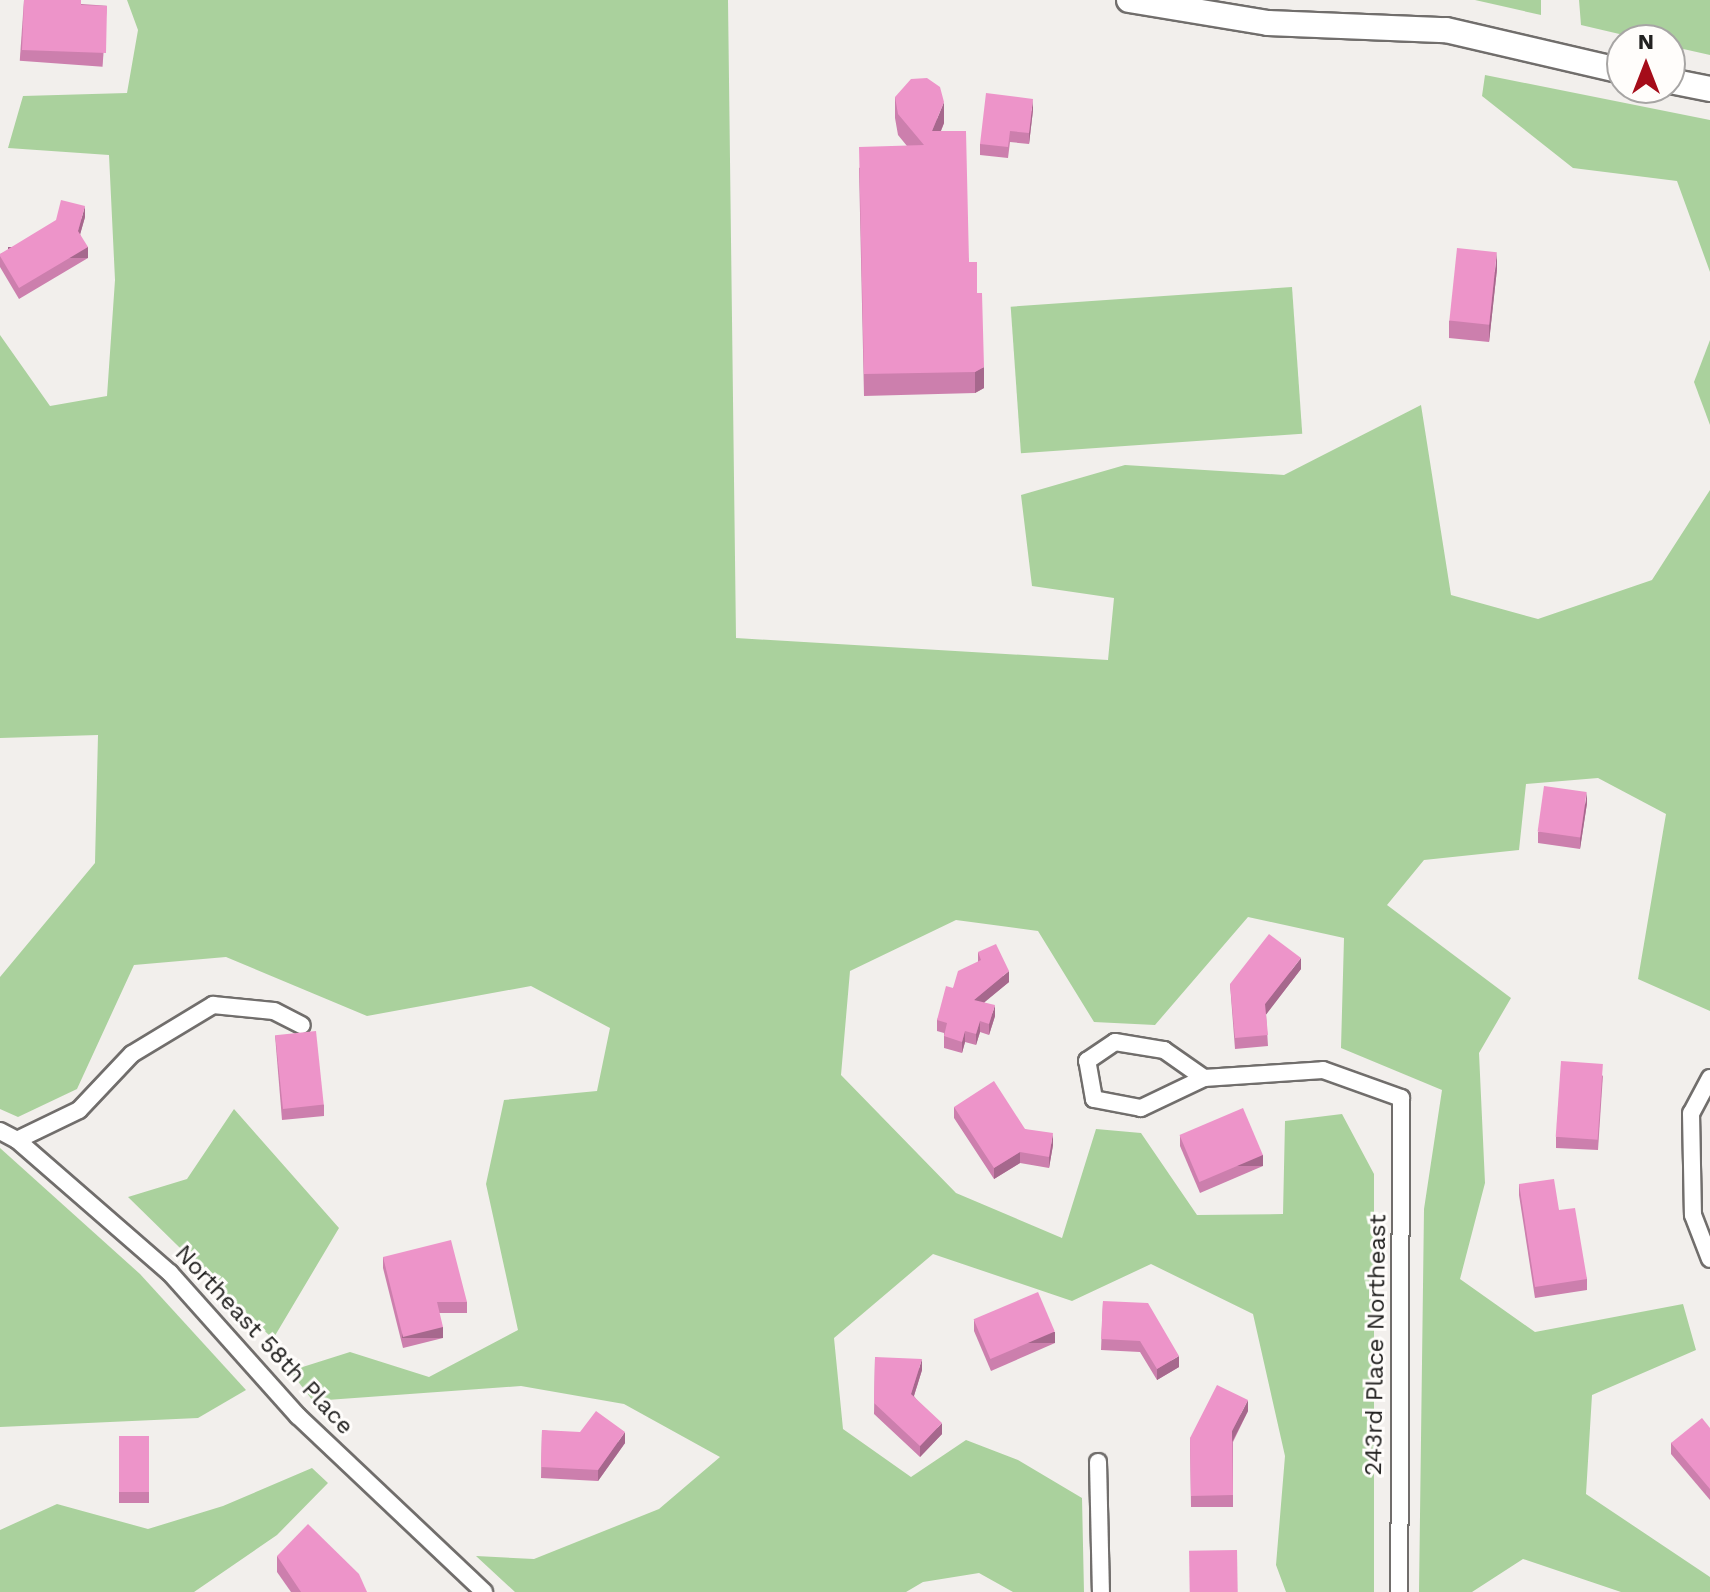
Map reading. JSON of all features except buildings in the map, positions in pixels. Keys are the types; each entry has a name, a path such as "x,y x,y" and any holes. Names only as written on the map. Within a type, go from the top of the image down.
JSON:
{"street":[{"path":"1129,0 1268,23 1446,30 1606,67"},
{"path":"1686,84 1710,89"},
{"path":"17,1140 79,1110 132,1054 213,1005 274,1011 302,1025"},
{"path":"1115,1042 1164,1050 1204,1078 1141,1108 1094,1099 1087,1061 1115,1042"},
{"name":"243rd Place Northeast","path":"1204,1078 1323,1070 1401,1098 1399,1592"},
{"path":"1710,1078 1691,1113 1693,1215 1710,1259"},
{"name":"Northeast 58th Place","path":"0,1131 17,1140 170,1273 298,1416 484,1592"},
{"path":"1098,1462 1101,1592"}],"green space":[{"path":"127,0 728,0 736,638 1108,660 1114,598 1032,586 1021,495 1125,465 1284,475 1421,405 1451,595 1538,619 1652,580 1710,490 1710,1011 1638,979 1666,814 1598,778 1526,784 1519,850 1424,860 1387,905 1511,998 1479,1053 1485,1183 1460,1279 1535,1332 1683,1304 1696,1350 1592,1395 1586,1494 1710,1577 1710,1592 1621,1592 1523,1559 1472,1592 1419,1592 1424,1209 1442,1090 1341,1048 1344,938 1248,917 1155,1025 1094,1022 1038,931 956,920 850,971 841,1075 956,1193 1062,1238 1096,1129 1141,1133 1197,1215 1283,1214 1285,1121 1342,1114 1374,1174 1374,1592 1286,1592 1276,1565 1285,1456 1253,1314 1151,1264 1072,1301 933,1254 834,1338 843,1429 911,1477 966,1440 1018,1460 1082,1498 1084,1592 1013,1592 979,1573 923,1582 906,1592 515,1592 476,1556 534,1559 659,1509 720,1457 624,1404 521,1386 313,1401 290,1371 350,1352 429,1377 518,1330 486,1184 504,1100 597,1091 610,1028 531,986 367,1016 226,957 134,965 77,1089 18,1117 0,1109 0,977 95,863 98,735 0,738 0,335 50,406 107,396 115,280 109,155 8,148 23,96 127,93 138,30"},
{"path":"1475,0 1541,0 1541,15"},
{"path":"1579,0 1710,0 1710,55 1686,50 1686,24 1606,24 1606,31 1581,25"},
{"path":"1485,75 1606,99 1606,104 1630,104 1710,120 1710,272 1677,181 1573,168 1482,96"},
{"path":"1292,287 1302,434 1021,453 1011,307"},
{"path":"1710,340 1710,425 1694,382"},
{"path":"234,1109 339,1228 273,1339 128,1197 187,1179"},
{"path":"0,1148 140,1274 246,1390 198,1418 0,1427"},
{"path":"312,1468 328,1483 277,1535 194,1592 0,1592 0,1530 57,1504 148,1529 223,1506"}]}
